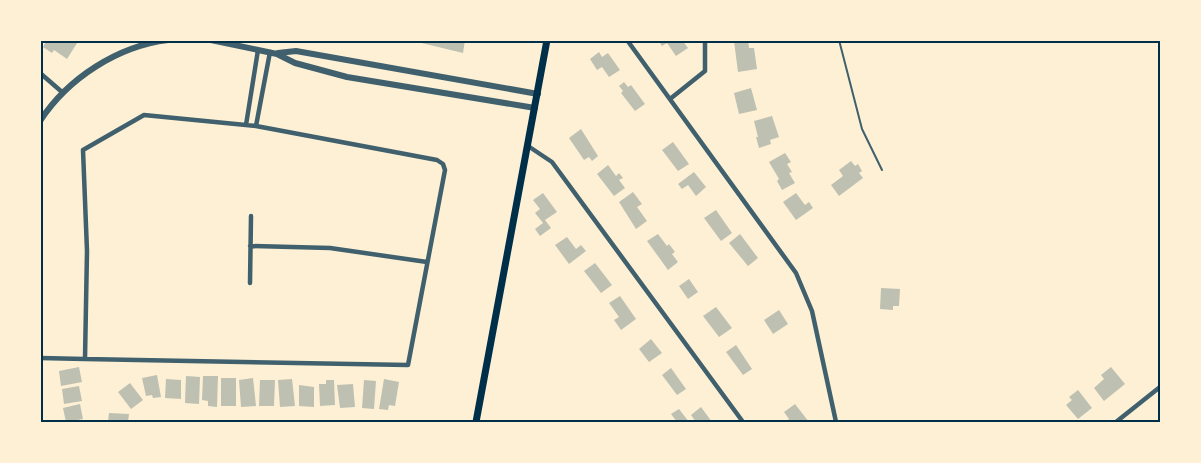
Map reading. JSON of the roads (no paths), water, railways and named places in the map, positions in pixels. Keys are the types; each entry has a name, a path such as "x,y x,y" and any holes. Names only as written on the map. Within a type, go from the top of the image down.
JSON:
{"main road":[{"path":"476,423 548,40"}],"street":[{"path":"40,121 62,92 92,70 113,57 147,44 168,40"},
{"path":"211,40 273,53 295,63 347,77 536,108"},
{"path":"627,40 796,273 812,311 836,423"},
{"path":"670,99 705,71 705,40"},
{"path":"246,125 258,50"},
{"path":"273,53 296,51 538,94"},
{"path":"256,126 273,53"},
{"path":"40,73 62,92"},
{"path":"40,358 85,359 408,365 445,170 442,164 437,160 256,126 144,115 82,150 87,250 85,359"},
{"path":"528,146 552,162 743,423"},
{"path":"250,283 251,216"},
{"path":"250,246 330,248 427,262"},
{"path":"1116,423 1161,387"}],"lane":[{"path":"839,40 862,129 882,170"}]}
